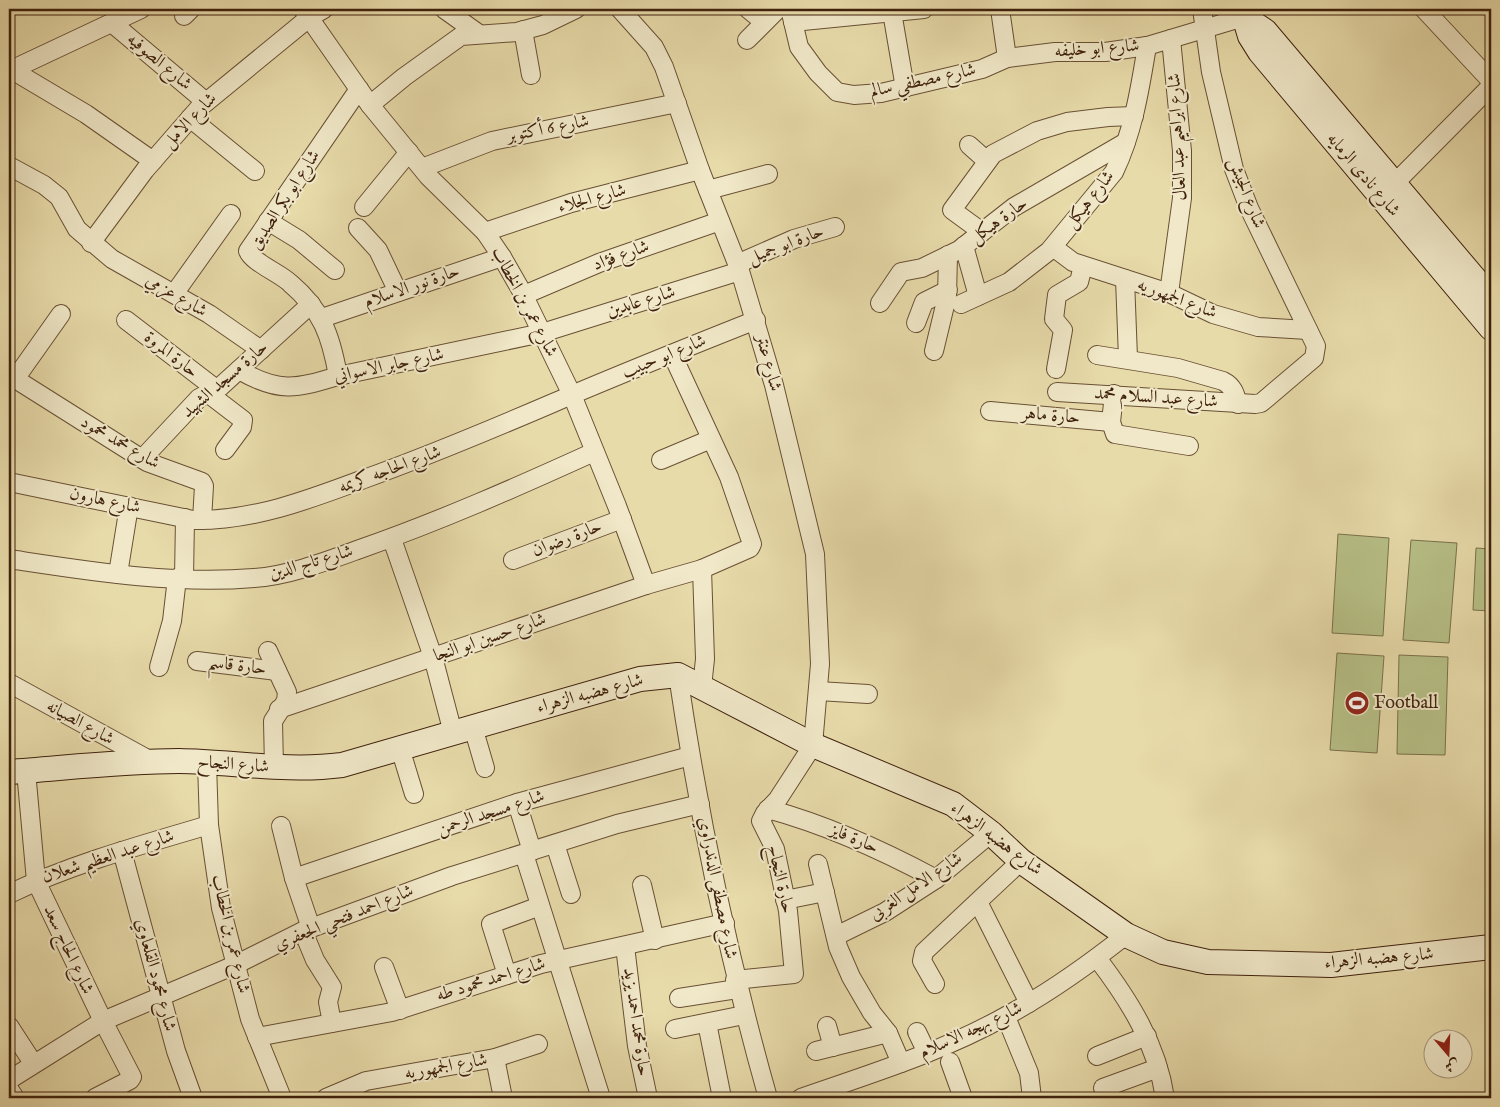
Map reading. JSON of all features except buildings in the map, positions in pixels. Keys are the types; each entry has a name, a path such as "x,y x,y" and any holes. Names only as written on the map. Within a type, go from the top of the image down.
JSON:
{"street":[{"path":"10,71 141,9"},
{"path":"370,105 449,43 462,36 502,34 523,30 544,25 576,9"},
{"name":"شارع عنتر","path":"620,9 654,47 677,103 700,170 738,267 756,320 774,385 815,554 820,664 813,745"},
{"path":"748,9 764,22"},
{"path":"747,40 778,9"},
{"path":"792,15 892,12 924,9"},
{"path":"1000,9 1007,58"},
{"name":"شارع الجيش","path":"1202,9 1211,72 1234,170 1249,208 1316,346 1314,358 1260,402 1246,404"},
{"path":"1424,9 1491,81"},
{"path":"450,11 479,34"},
{"name":"شارع عمر بن الخطاب","path":"312,12 370,105 422,168 485,232 502,257 524,295 572,395 622,519 646,585"},
{"name":"شارع الامل","path":"91,243 153,161 190,118 206,102 312,12"},
{"path":"892,12 905,88"},
{"name":"شارع ابو خليفه","path":"1007,58 1055,52 1105,52 1147,46 1205,30 1243,13"},
{"name":"شارع نادى الرمايه","path":"1243,13 1265,31 1491,298"},
{"name":"شارع نادى الرمايه","path":"1243,13 1250,36 1260,52 1491,328"},
{"name":"شارع مصطفي سالم","path":"792,15 799,47 818,72 837,92 854,96 905,88 982,69 1007,58"},
{"name":"شارع الصوفيه","path":"112,23 206,102"},
{"path":"523,30 531,75"},
{"name":"شارع ابراهيم عبد العال","path":"1169,293 1182,198 1182,151 1171,39"},
{"name":"شارع هيكل","path":"961,304 1009,282 1053,247 1114,172 1134,116 1147,46"},
{"path":"10,71 86,114 153,161"},
{"path":"1394,184 1491,86"},
{"name":"شارع ابو بكر الصديق","path":"338,376 334,354 316,311 290,282 249,254 248,251 359,90"},
{"name":"شارع 6 أكتوبر","path":"422,168 492,141 677,103"},
{"path":"982,232 952,210 993,154 1037,132 1067,122 1134,116"},
{"path":"190,118 255,171"},
{"name":"حارة هيكل","path":"880,302 901,272 922,268 964,246 1014,207 1126,142"},
{"path":"969,145 988,161"},
{"path":"364,207 409,152"},
{"name":"شارع عزمي","path":"9,166 44,185 59,197 77,229 91,243 112,259 209,314 261,350"},
{"name":"شارع الجلاء","path":"485,232 571,203 700,170"},
{"path":"708,190 768,174"},
{"path":"174,294 231,214"},
{"path":"268,221 298,240 335,270"},
{"name":"شارع فؤاد","path":"524,295 599,263 720,221"},
{"name":"حارة ابو جميل","path":"738,267 794,238 835,227"},
{"path":"358,228 378,250 398,292"},
{"path":"964,246 978,296"},
{"name":"شارع الجمهوريه","path":"1053,247 1073,262 1169,293 1213,314 1258,327 1308,330"},
{"path":"934,351 948,290 948,255"},
{"name":"حارة نور الاسلام","path":"316,311 398,292 502,257"},
{"path":"1056,369 1063,330 1054,319 1057,295 1079,282 1083,266"},
{"name":"شارع عابدين","path":"542,333 738,267"},
{"path":"1125,280 1128,358"},
{"path":"916,323 924,302 948,290"},
{"name":"حارة مسجد الشهيد","path":"142,459 199,398 212,392 261,350 316,311"},
{"path":"12,377 61,314"},
{"name":"حارة المروة","path":"126,320 243,420 242,427 225,450"},
{"name":"شارع ابو حبيب","path":"572,395 756,320"},
{"name":"شارع جابر الاسواني","path":"239,370 257,380 279,387 308,385 338,376 542,333"},
{"path":"661,460 711,439 672,354"},
{"path":"1097,355 1128,358 1178,368 1223,381 1229,384 1246,404"},
{"name":"شارع محمد محمود","path":"12,377 142,459 202,482 204,486 194,519"},
{"name":"شارع عبد السلام محمد","path":"1057,392 1114,394 1246,404"},
{"path":"1114,394 1111,422 1115,434 1189,446"},
{"name":"شارع الحاجه كريمه","path":"194,519 253,516 309,500 445,450 572,395"},
{"name":"حارة ماهر","path":"990,411 1111,422"},
{"name":"شارع حسين ابو النجا","path":"279,709 646,585 702,569 746,552 752,544 729,477 711,439"},
{"name":"شارع تاج الدين","path":"9,559 118,574 181,578 256,578 324,562 392,538 500,494 594,452"},
{"name":"شارع هارون","path":"9,482 194,519"},
{"path":"118,574 130,506"},
{"path":"158,667 172,622 194,519"},
{"name":"حارة رضوان","path":"513,560 622,519"},
{"path":"392,538 433,657 463,730 484,768"},
{"path":"702,569 705,659 702,686"},
{"name":"حارة قاسم","path":"268,651 287,692 286,702 279,709 273,720 274,767"},
{"name":"حارة قاسم","path":"197,661 277,671"},
{"name":"شارع هضبه الزهراء","path":"463,730 640,678 678,675 813,745 953,804 991,833 1021,861 1126,935 1163,952 1208,962 1254,965 1331,965 1491,948"},
{"name":"شارع مصطفى الدندراوي","path":"678,675 690,756 736,985 768,1098"},
{"name":"شارع الصيانه","path":"9,683 152,762"},
{"path":"818,691 868,694"},
{"name":"شارع النجاح","path":"17,771 152,762 315,768 342,764 463,730"},
{"path":"768,809 778,799 813,745"},
{"path":"400,748 414,794"},
{"name":"شارع مسجد الرحمن","path":"294,878 517,803 690,756"},
{"name":"شارع عمر بن الخطاب","path":"207,763 209,825 221,908 234,966 257,1036 282,1098"},
{"name":"شارع الحاج سعد","path":"17,771 36,881 132,1079 95,1098"},
{"path":"517,803 540,906 601,1098"},
{"name":"شارع احمد فتحي الجعفري","path":"9,1080 33,1063 103,1022 160,996 234,966 307,930 452,876 617,824 700,804"},
{"name":"حارة فايز","path":"768,809 811,820 895,857 936,879"},
{"name":"حارة النجاح","path":"736,985 794,974 790,926 773,842 761,821 768,809"},
{"name":"شارع عبد العظيم شعلان","path":"9,894 36,881 122,851 209,825"},
{"path":"281,826 315,960 332,987 328,1002 332,1023"},
{"name":"شارع الامل الغربى","path":"836,936 885,912 936,879 991,833"},
{"path":"555,844 571,894"},
{"name":"شارع محمود القلعاوي","path":"122,851 160,996 192,1098"},
{"path":"935,984 922,961 922,955 1021,861"},
{"path":"818,864 838,947 851,977 872,1013 888,1033 901,1062"},
{"path":"642,885 655,940"},
{"path":"785,900 825,892"},
{"path":"978,902 1029,1003"},
{"path":"507,975 491,924 540,906"},
{"name":"شارع احمد محمود طه","path":"257,1036 355,1020 400,1010 557,960 655,940 724,923"},
{"name":"شارع بهجه الاسلام","path":"801,1098 926,1053 1006,1017 1096,958 1126,935"},
{"name":"حارة محمد احمد يزيد","path":"625,946 637,1046 648,1098"},
{"path":"1096,958 1135,1012 1147,1036 1158,1068 1165,1098"},
{"path":"384,967 400,1010"},
{"path":"679,998 736,985"},
{"path":"675,1029 744,1015"},
{"path":"1006,1017 1028,1073 1032,1098"},
{"path":"707,1023 722,1098"},
{"path":"9,1026 33,1063"},
{"path":"827,1026 825,1049 888,1033"},
{"path":"917,1032 926,1053"},
{"path":"1097,1056 1147,1036"},
{"name":"شارع الجمهوريه","path":"326,1098 366,1081 495,1058 538,1044"},
{"path":"495,1058 503,1098"},
{"path":"950,1062 961,1097"},
{"path":"1103,1088 1158,1068"},
{"path":"9,1089 15,1098"}],"green space":[{"path":"1338,534 1389,538 1383,636 1332,633"},
{"path":"1411,540 1457,543 1449,643 1403,640"},
{"path":"1476,548 1491,549 1491,611 1473,610"},
{"name":"Football","path":"1337,653 1384,656 1377,753 1330,750"},
{"path":"1399,655 1448,657 1445,755 1397,754"}],"place":[{"name":"Football","path":"1357,703"}]}
